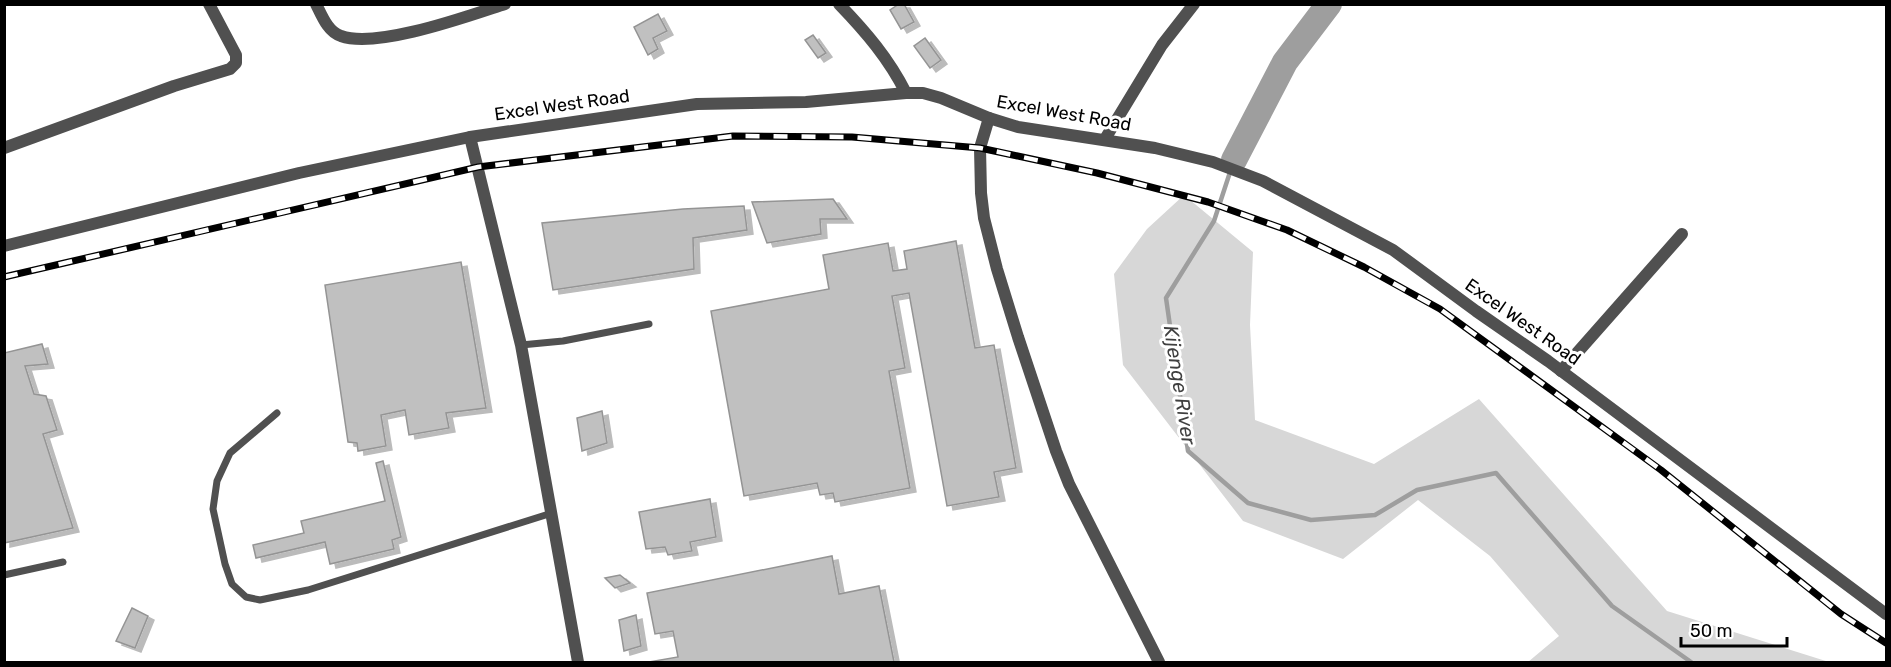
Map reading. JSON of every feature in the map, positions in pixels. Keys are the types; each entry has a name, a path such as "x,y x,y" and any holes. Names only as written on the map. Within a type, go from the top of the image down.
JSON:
{"street":[{"path":"4,148 174,86 230,69 236,63 236,55 209,4"},
{"path":"316,4 330,29 340,36 369,39 410,32 461,19 505,4"},
{"path":"839,4 881,51 894,69 906,93"},
{"path":"1105,139 1162,45 1194,4"},
{"name":"Excel West Road","path":"4,246 266,180 470,137 697,104 806,102 923,93 1018,127 1105,139 1213,162 1263,181 1393,250 1561,371 1887,614"},
{"path":"989,118 980,148 984,218 1014,326 1069,484 1159,663"},
{"path":"470,137 521,345 578,663"},
{"path":"1561,371 1682,234"}],"lane":[{"path":"521,345 563,340 649,324"},
{"path":"277,413 230,453 218,481 213,509 225,564 232,584 246,597 260,600 308,590 552,513"},
{"path":"4,574 63,562"}],"shaded area":[{"path":"1184,195 1253,252 1250,325 1255,420 1374,464 1479,399 1667,611 1829,662 1528,662 1559,636 1490,556 1418,500 1343,559 1243,521 1123,365 1114,274 1147,229"}],"building":[{"path":"899,4 904,4 914,22 901,29 890,10"},
{"path":"658,14 667,31 653,38 658,49 648,55 634,27"},
{"path":"813,35 826,53 818,58 805,40"},
{"path":"925,38 941,60 930,68 914,46"},
{"path":"833,199 847,219 820,219 821,234 767,243 752,202"},
{"path":"744,206 747,230 693,238 694,269 553,290 542,223 683,209"},
{"path":"956,241 975,348 994,345 1016,468 994,472 999,497 947,506 909,293 892,296 905,368 889,371 910,488 835,502 833,493 820,495 817,483 744,496 711,311 829,289 823,255 888,243 893,271 907,269 904,251"},
{"path":"461,262 486,408 446,413 449,428 409,435 405,410 381,415 386,446 358,451 357,443 348,442 325,285"},
{"path":"42,344 48,364 25,366 34,394 46,396 57,430 43,434 73,528 4,543 4,353"},
{"path":"602,411 607,443 582,451 577,418"},
{"path":"383,461 401,537 392,540 394,549 330,564 325,542 256,558 253,545 304,533 301,521 385,501 376,463"},
{"path":"710,499 716,537 690,542 692,551 668,555 665,547 646,549 639,512"},
{"path":"832,556 839,594 879,586 894,662 649,662 678,657 673,631 655,634 647,593"},
{"path":"620,575 630,583 615,588 605,578"},
{"path":"132,608 148,616 135,648 116,641"},
{"path":"636,615 641,646 624,651 619,620"}],"waterway":[{"name":"Kijenge River","path":"1234,160 1285,62 1329,4"},
{"name":"Kijenge River","path":"1234,160 1214,221 1166,298 1188,451 1248,503 1311,520 1375,515 1417,490 1496,473 1612,606 1691,662"}],"railway":[{"path":"4,277 478,167 733,136 852,137 980,148 1097,173 1208,202 1287,230 1364,267 1440,309 1661,470 1841,614 1886,643"}]}
